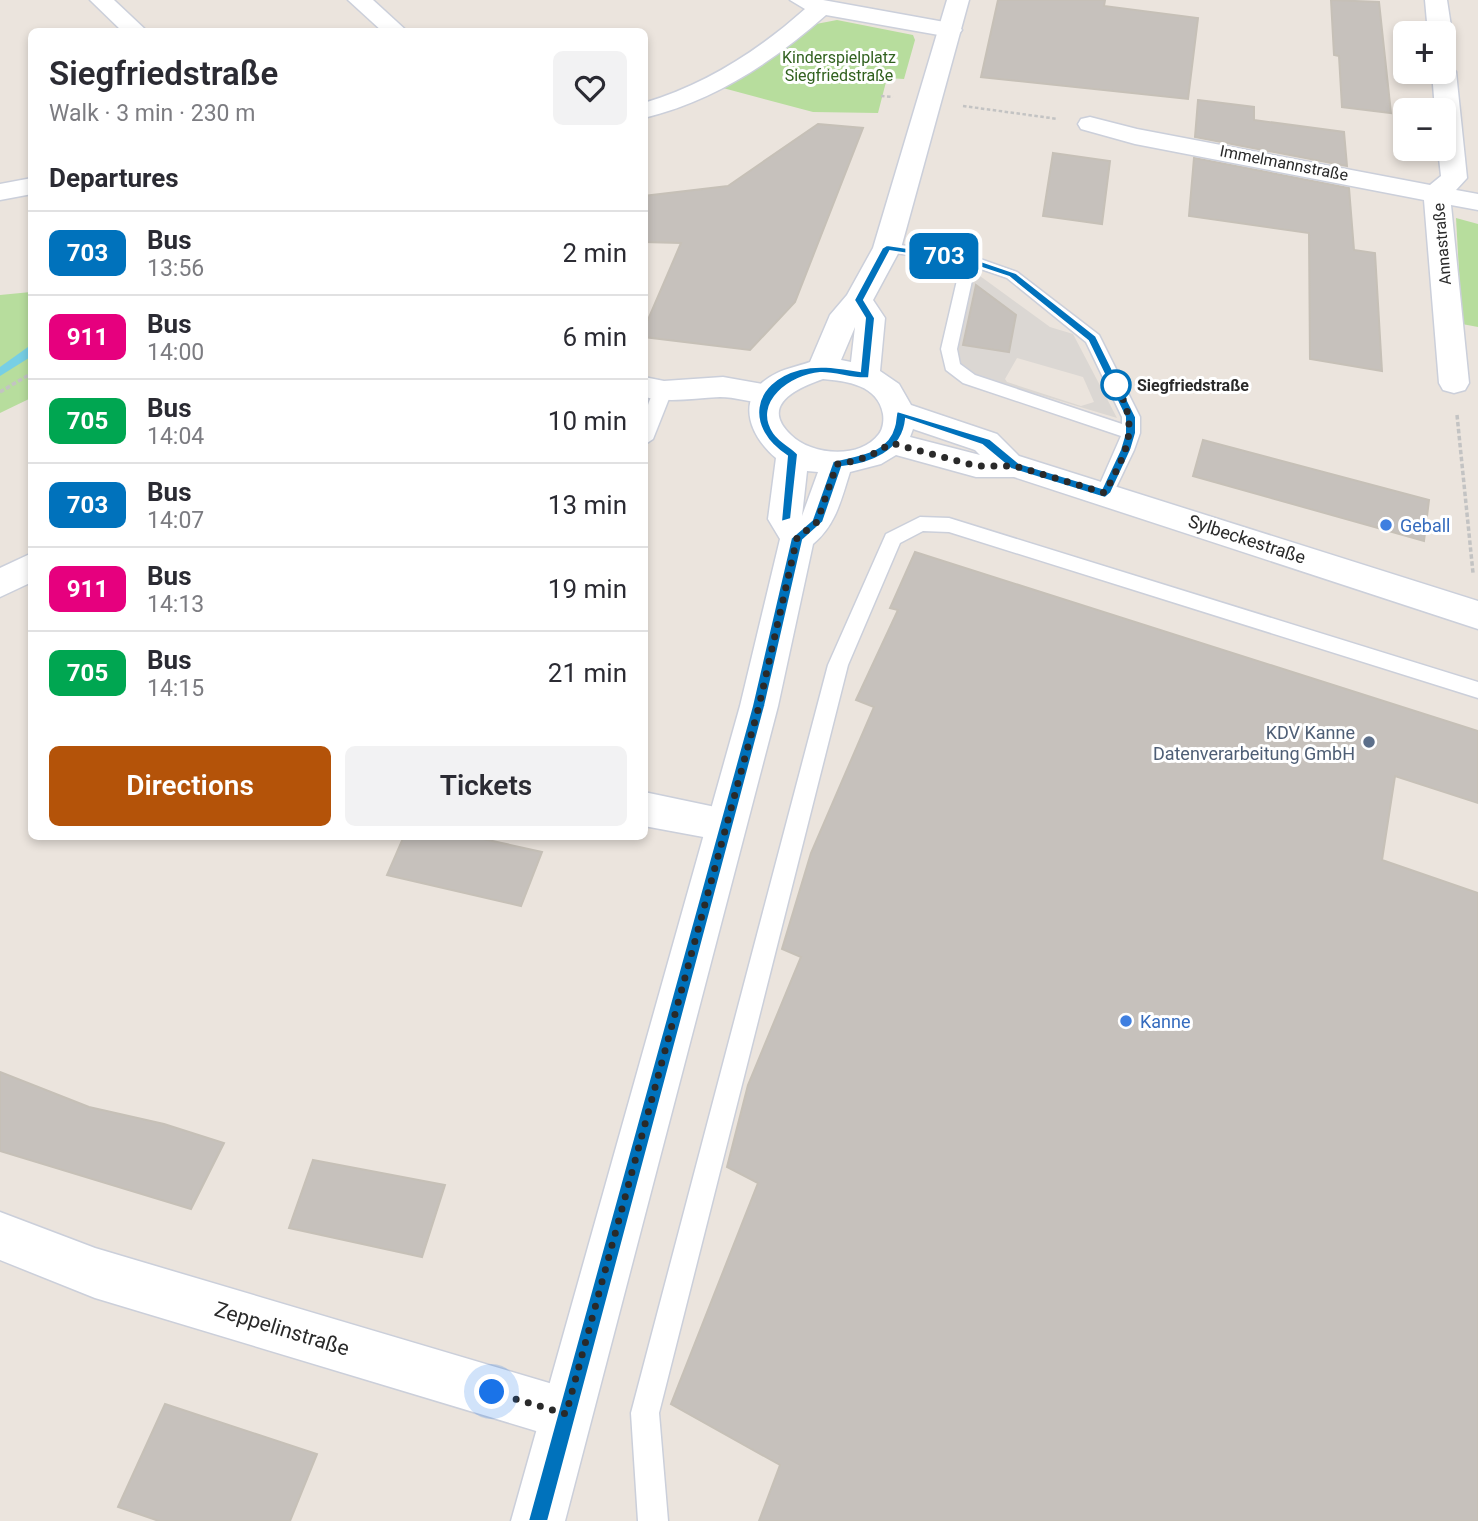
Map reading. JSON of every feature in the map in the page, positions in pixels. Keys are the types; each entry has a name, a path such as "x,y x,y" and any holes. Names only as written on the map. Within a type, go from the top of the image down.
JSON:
{"street":[{"path":"101,0 132,28"},
{"path":"359,0 392,28"},
{"path":"822,369 845,314 859,300 887,248 958,0"},
{"path":"1436,0 1439,21"},
{"path":"648,110 679,102 782,43 811,3 950,30"},
{"name":"Annastraße","path":"1445,84 1454,178 1437,193 1454,383"},
{"name":"Immelmannstraße","path":"1090,124 1136,131 1478,202"},
{"path":"0,192 28,187"},
{"path":"859,300 870,318 865,375"},
{"path":"662,390 727,414 766,407 792,377 822,369 865,375 882,385 895,398 901,413 900,429 891,443 877,454 858,461 837,464 814,462 778,445 768,433 766,407"},
{"name":"Sylbeckestraße","path":"901,413 986,442 1015,466"},
{"name":"Sylbeckestraße","path":"891,443 976,466 1015,466 1478,615"},
{"path":"793,454 785,519 797,538"},
{"path":"538,1521 759,706 797,538 817,522 837,464"},
{"path":"648,810 725,824"},
{"name":"Zeppelinstraße","path":"0,1237 95,1273 566,1414"}],"lane":[{"path":"887,248 969,260 1012,275 1093,339 1131,417 1131,433 1105,493"},
{"path":"969,260 949,349 952,366 969,379 1131,433"},
{"path":"648,428 662,390"},
{"path":"653,1521 645,1413 838,665 893,539 920,524 949,525 1478,690"}],"path":[{"path":"960,106 1090,124"},
{"path":"0,392 28,375"},
{"path":"1454,383 1478,615"}],"green space":[{"name":"Kinderspielplatz Siegfriedstraße","path":"837,20 913,35 915,40 904,79 887,78 878,113 813,112 723,88 816,24"},
{"path":"1456,218 1478,224 1478,327 1462,324"},
{"path":"28,292 28,399 0,413 0,295"}],"shaded area":[{"path":"980,276 1050,327 1073,334 1117,418 980,377 959,363 958,343 973,278","holes":["978,289 1015,314 1008,350 970,346","1017,358 1083,377 1094,402 1081,406 1007,382 1005,379"]}],"building":[{"path":"998,0 1105,0 1104,6 1198,18 1188,99 981,77"},
{"path":"1331,0 1379,2 1391,113 1342,107 1339,56 1334,55"},
{"path":"1198,100 1254,107 1254,120 1344,132 1347,166 1195,137"},
{"path":"818,124 863,128 795,302 750,350 648,337 648,320 681,243 648,242 648,196 728,186"},
{"path":"1053,153 1110,161 1102,224 1043,216"},
{"path":"1194,158 1349,188 1354,250 1375,253 1382,371 1310,359 1309,233 1189,216"},
{"path":"976,285 1016,315 1009,352 963,345"},
{"path":"1203,440 1429,500 1424,541 1193,476"},
{"name":"Kanne","path":"915,552 1478,731 1478,803 1395,776 1382,860 1478,893 1478,1521 759,1521 780,1465 671,1404 758,1183 727,1167 748,1085 801,957 782,949 811,853 874,707 856,700 898,610 890,608"},
{"path":"402,840 488,840 542,852 521,906 387,875"},
{"path":"0,1072 89,1107 164,1124 224,1143 191,1209 0,1151"},
{"path":"313,1160 445,1185 422,1257 289,1228"},
{"path":"165,1404 317,1454 290,1521 159,1521 118,1507"}],"waterway":[{"path":"0,372 28,353"}],"bus line":[{"name":"703","path":"538,1521 759,706 797,538 817,522 837,464 858,461 877,454 891,443 900,429 901,413 986,442 1015,466 1105,493 1131,433 1131,417 1093,339 1061,311 1012,275 969,260 887,248 859,300 870,318 865,375 822,369 800,373 783,381 769,394 763,406 763,420 768,433 778,445 793,454 785,519"}],"place":[{"name":"Siegfriedstraße","path":"1116,385"},
{"name":"Geball","path":"1386,525"},
{"name":"KDV Kanne Datenverarbeitung GmbH","path":"1369,742"},
{"name":"Kanne","path":"1126,1021"}],"route":[{"path":"492,1392 566,1414 759,706 797,538 817,522 837,464 858,461 877,454 891,443 976,466 1015,466 1105,493 1131,433 1131,417 1116,385"}]}
